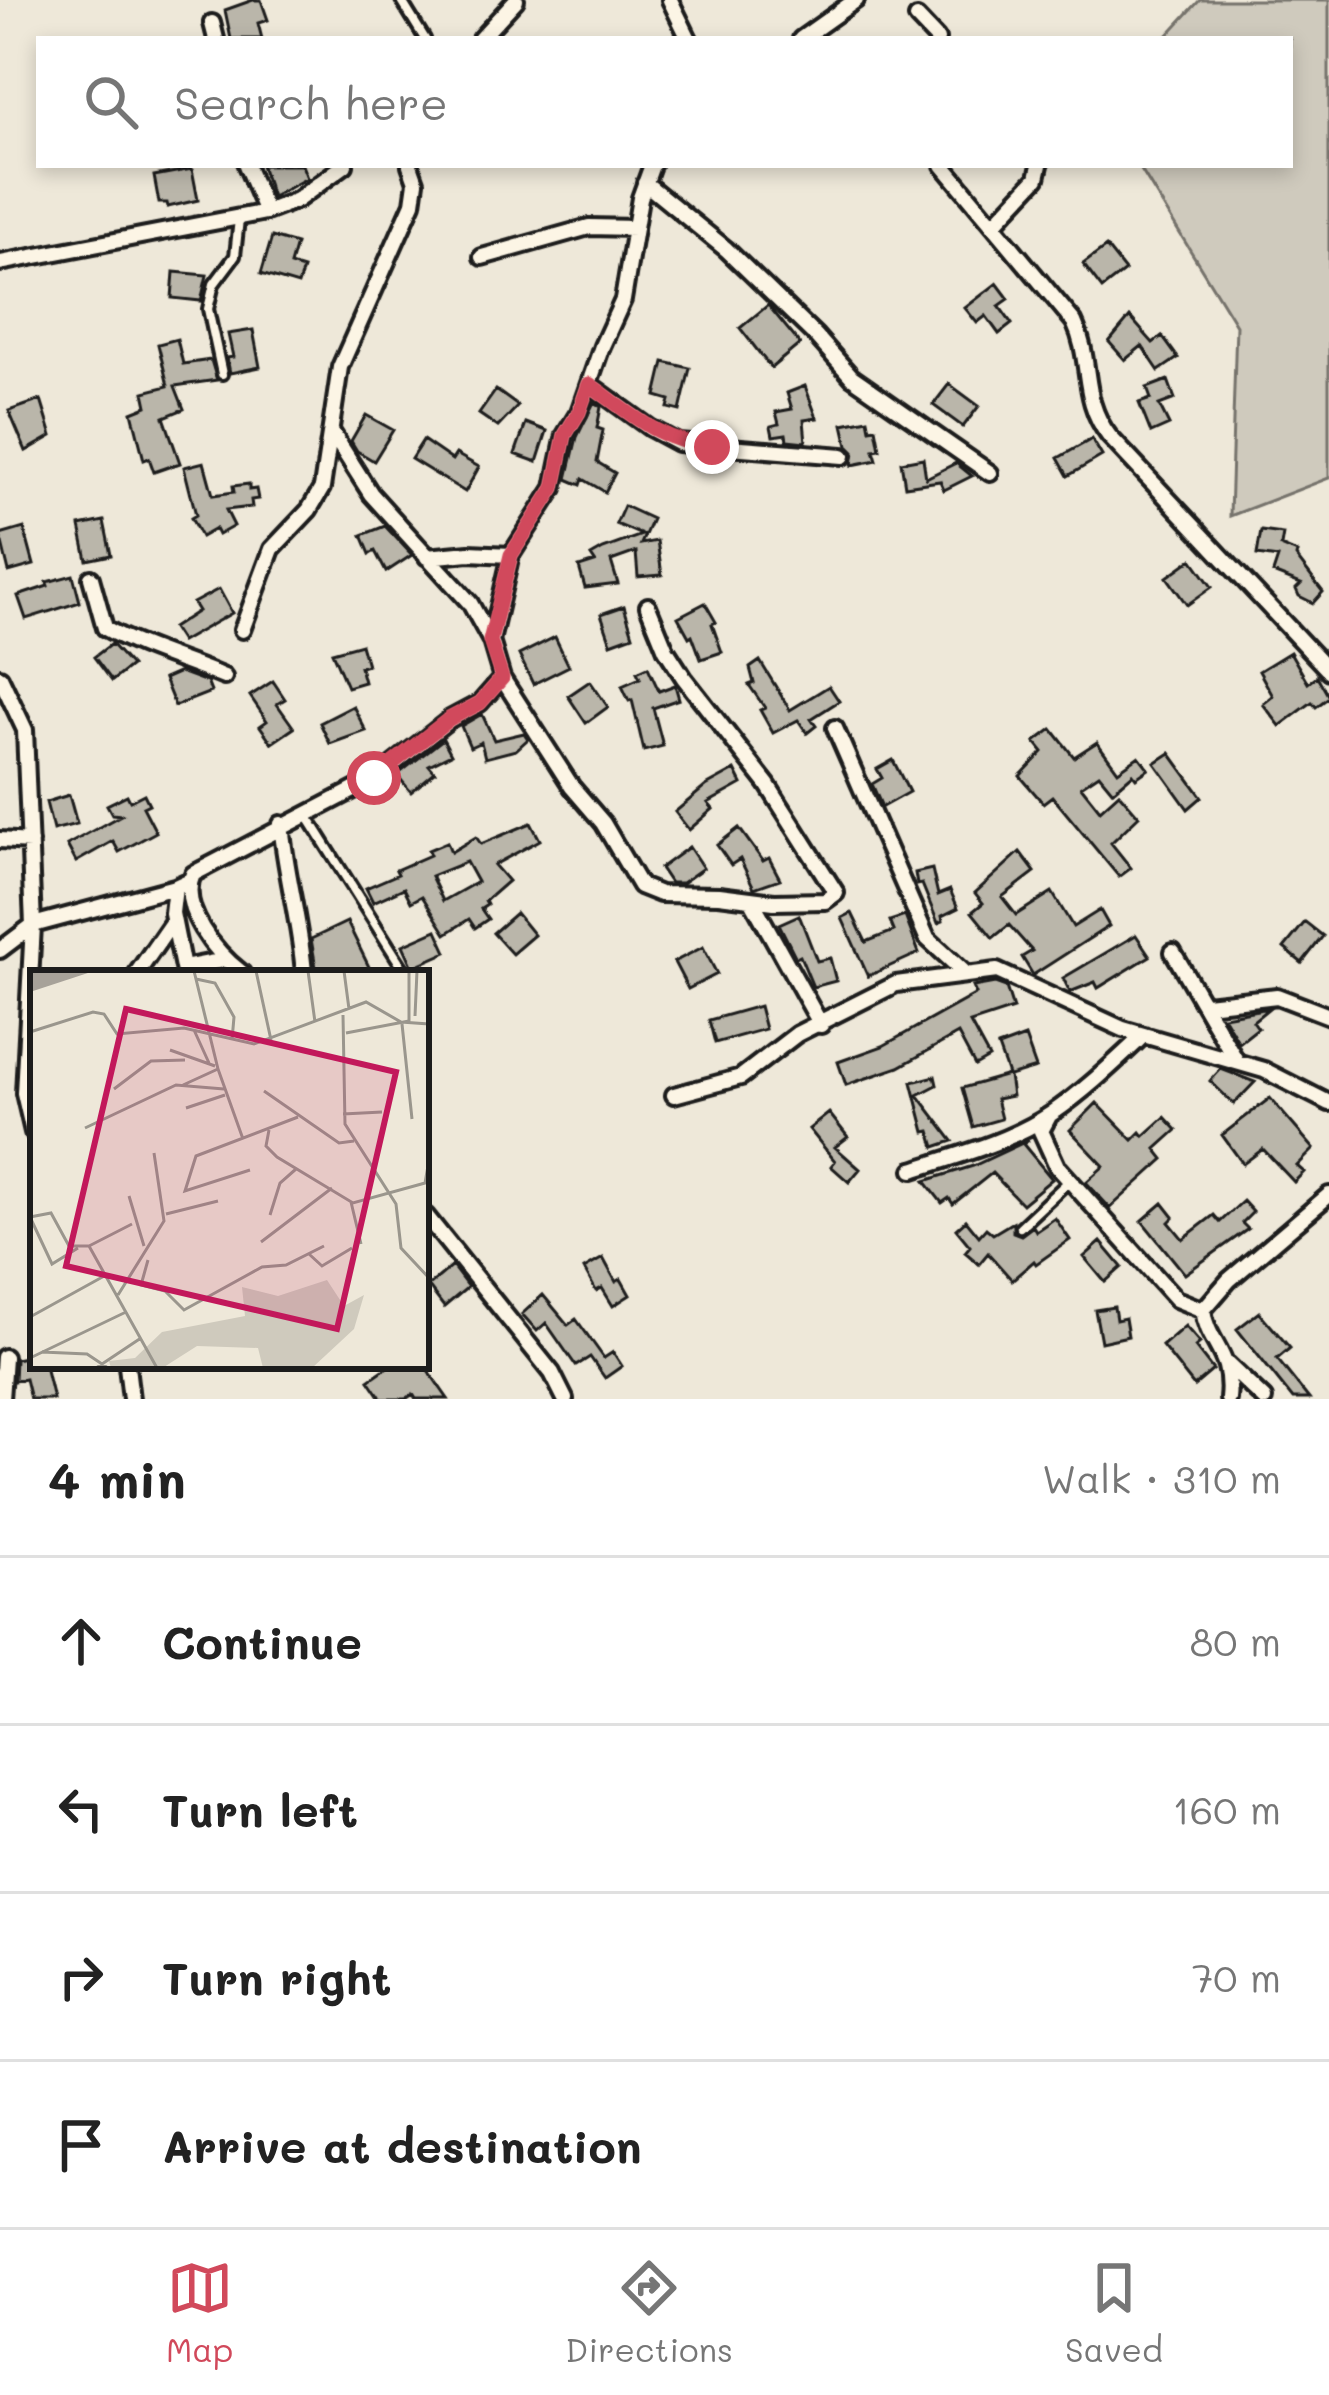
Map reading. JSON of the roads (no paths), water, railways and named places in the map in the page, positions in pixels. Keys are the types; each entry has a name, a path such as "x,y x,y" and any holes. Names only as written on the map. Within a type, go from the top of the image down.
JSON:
{"street":[{"path":"483,36 516,0"},
{"path":"670,0 688,36"},
{"path":"805,36 856,0"},
{"path":"917,18 934,36"},
{"path":"247,168 266,212"},
{"path":"0,263 266,212 297,200 341,168"},
{"path":"242,630 272,549 309,510 322,488 340,367 413,203 416,182 411,168"},
{"path":"490,641 511,555 554,488 565,435 579,412 623,301 651,168"},
{"path":"946,168 1074,322 1082,343 1089,402 1109,436 1329,671"},
{"path":"993,224 1037,178 1039,168"},
{"path":"645,183 726,249 852,377 990,473"},
{"path":"482,256 589,227 635,228"},
{"path":"589,384 678,443 843,456"},
{"path":"331,431 371,494 470,604 490,641 502,678 572,788 603,823 640,886 660,893 825,901 836,893 767,784 684,678 648,606"},
{"path":"427,557 511,555"},
{"path":"91,578 104,628 134,645 162,650 224,677"},
{"path":"0,677 25,730 32,970"},
{"path":"0,950 33,925 182,884 281,824 376,777 434,730 480,703 502,678"},
{"path":"835,728 927,938 965,973"},
{"path":"281,824 286,880 300,929 304,970"},
{"path":"0,840 30,842"},
{"path":"138,970 173,920 182,884"},
{"path":"182,884 224,960 238,970"},
{"path":"751,899 821,1025"},
{"path":"173,920 183,970 224,960"},
{"path":"1173,952 1237,1062"},
{"path":"674,1095 741,1077 777,1047 896,984 997,970 1091,1015 1264,1070 1329,1103"},
{"path":"1206,1004 1277,996 1324,1018 1329,1016"},
{"path":"913,1170 1048,1116 1094,1082 1144,1035"},
{"path":"30,1042 24,1093 30,1119"},
{"path":"1048,1116 1041,1131 1044,1144 1070,1180 1177,1299 1203,1310"},
{"path":"1203,1310 1229,1280 1328,1199"},
{"path":"429,1220 552,1373 565,1399"},
{"path":"1203,1310 1227,1364 1264,1399"},
{"path":"1,1399 4,1357"},
{"path":"1227,1364 1228,1399"},
{"path":"128,1369 131,1399"}],"lane":[{"path":"401,0 422,36"},
{"path":"222,374 208,309 214,284 235,256 239,219"},
{"path":"305,813 404,970"},
{"path":"1020,1227 1070,1180"}]}
